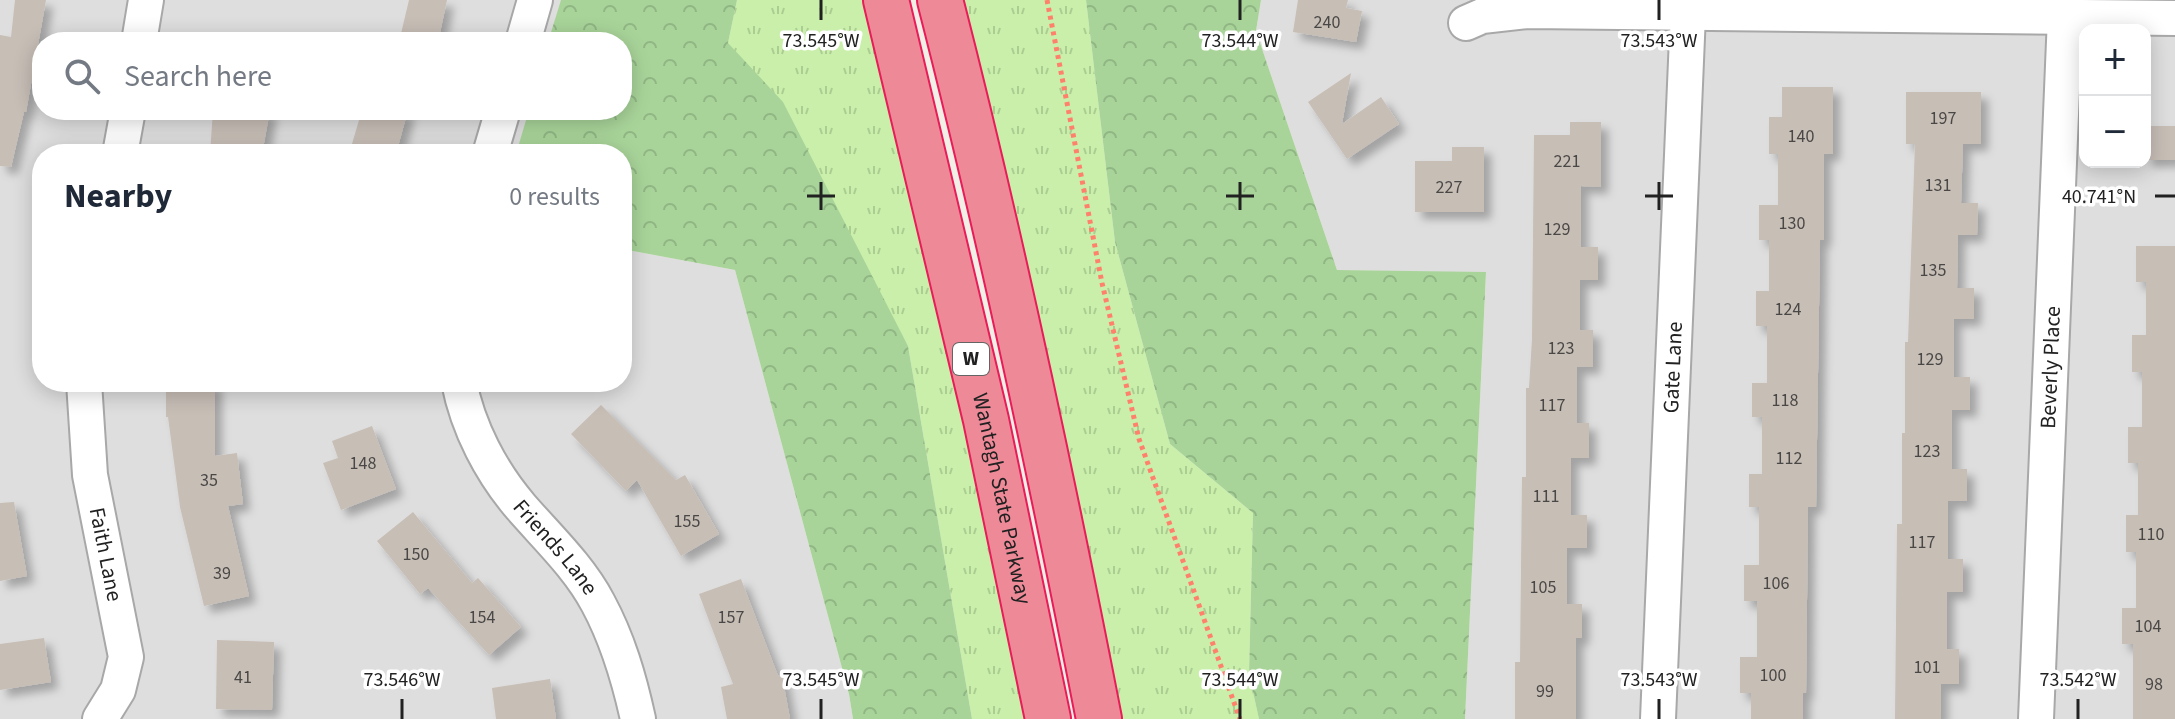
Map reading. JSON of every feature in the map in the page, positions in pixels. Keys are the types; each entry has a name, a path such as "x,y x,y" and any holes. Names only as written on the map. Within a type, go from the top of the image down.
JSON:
{"highway":[{"name":"Wantagh State Parkway","path":"886,0 986,420 1048,719"},
{"name":"W","path":"940,0 965,96 1063,538 1099,719"}],"street":[{"path":"141,32 146,0"},
{"path":"526,32 535,0"},
{"path":"1466,23 1499,13 1528,11 2175,18"},
{"name":"Gate Lane","path":"1658,719 1688,14"},
{"name":"Beverly Place","path":"2036,719 2065,17"},
{"path":"122,144 126,120"},
{"path":"493,144 500,120"},
{"name":"Faith Lane","path":"85,392 90,475 126,657 118,690 100,719"},
{"name":"Friends Lane","path":"461,392 482,450 519,505 559,547 598,602 627,668 638,719"}],"path":[{"path":"1047,0 1102,283 1139,439 1240,719"}],"shaded area":[{"path":"0,0 564,0 554,32 32,32 32,120 527,120 520,144 32,144 32,392 632,392 632,251 735,270 849,694 853,719 0,719"},
{"path":"1261,0 2175,0 2175,719 1465,719 1486,273 1337,270 1256,31"}],"green space":[{"path":"561,0 737,0 728,43 783,102 908,346 972,719 853,719 849,694 735,270 632,251 632,144 519,144 526,120 632,120 632,32 551,32"},
{"path":"737,0 863,0 998,568 1025,719 972,719 908,346 728,43"},
{"path":"960,0 1086,0 1115,242 1170,444 1253,513 1249,674 1259,719 1119,719"},
{"path":"1086,0 1261,0 1256,31 1337,270 1486,272 1465,719 1259,719 1249,674 1253,513 1170,444 1115,242"}],"building":[{"path":"15,0 46,0 40,32 32,32 32,78 11,167 0,166 0,35 11,37"},
{"path":"409,0 447,0 440,32 401,32"},
{"path":"1298,0 1348,0 1346,8 1362,11 1356,42 1293,32"},
{"path":"1351,73 1342,124 1381,97 1399,124 1347,159 1308,102"},
{"path":"1782,87 1833,87 1833,154 1824,154 1824,240 1820,240 1816,507 1808,507 1803,719 1751,719 1751,693 1740,693 1740,657 1757,657 1757,601 1744,601 1744,565 1759,565 1759,507 1749,507 1749,474 1762,474 1762,417 1752,417 1752,383 1767,383 1767,326 1756,326 1756,291 1769,291 1769,240 1759,240 1759,205 1778,205 1778,154 1769,154 1769,117 1782,117"},
{"path":"1906,92 1981,92 1981,144 1963,144 1961,203 1978,203 1977,235 1958,235 1957,288 1974,288 1974,319 1954,319 1954,377 1970,377 1970,410 1952,410 1952,469 1967,469 1967,501 1948,501 1948,559 1963,559 1963,592 1947,592 1947,649 1959,649 1959,684 1941,684 1941,719 1895,719 1897,524 1902,524 1905,342 1908,342 1915,144 1906,144"},
{"path":"212,120 268,120 264,144 211,144"},
{"path":"359,120 405,120 399,144 352,144"},
{"path":"1570,122 1601,122 1601,187 1581,186 1581,247 1598,247 1598,280 1580,280 1580,330 1593,330 1593,367 1577,367 1577,423 1589,423 1589,458 1571,458 1571,515 1587,515 1587,548 1567,548 1567,604 1582,604 1582,638 1576,638 1576,719 1515,719 1515,662 1520,662 1522,477 1526,477 1526,388 1529,388 1532,339 1534,135 1570,135"},
{"path":"2151,126 2175,126 2175,160 2151,160"},
{"path":"1452,147 1484,147 1484,212 1415,212 1415,161 1452,161"},
{"path":"2136,246 2175,246 2175,719 2133,719 2133,644 2122,644 2122,608 2136,608 2136,552 2126,552 2126,515 2138,515 2138,463 2128,463 2128,427 2142,427 2142,372 2132,372 2132,335 2146,335 2146,282 2136,282"},
{"path":"166,392 215,392 215,456 237,453 243,504 228,506 249,596 204,606 180,507 166,417"},
{"path":"601,405 676,480 685,475 719,534 681,556 637,480 626,491 571,434"},
{"path":"372,426 396,489 341,510 323,463 338,458 332,441"},
{"path":"14,502 27,576 0,581 0,503"},
{"path":"413,512 472,583 478,578 521,627 489,655 428,588 420,594 377,541"},
{"path":"741,579 778,676 782,675 790,719 727,719 721,687 733,684 699,594"},
{"path":"44,638 51,682 0,690 0,644"},
{"path":"217,640 274,642 272,710 216,709"},
{"path":"550,679 556,719 496,719 492,688"}]}
